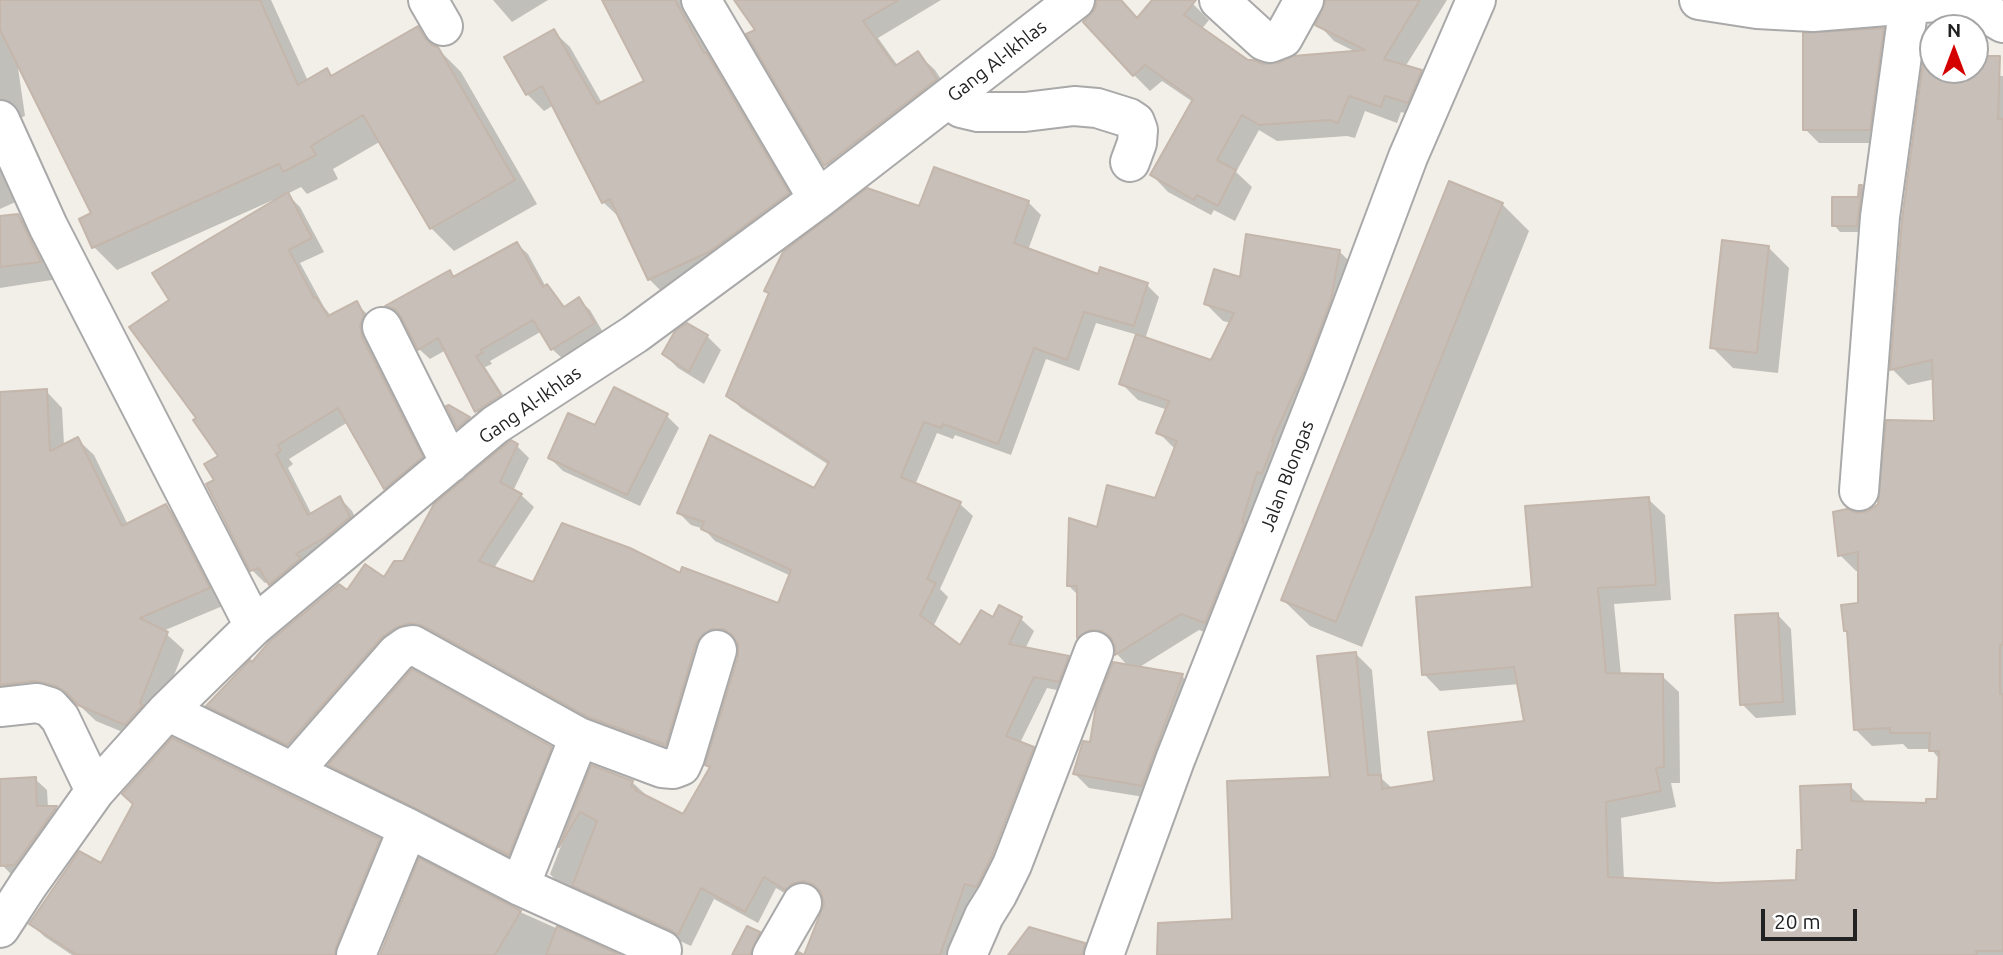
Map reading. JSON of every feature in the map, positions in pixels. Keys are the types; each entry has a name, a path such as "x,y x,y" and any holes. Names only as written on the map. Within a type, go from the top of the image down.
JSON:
{"street":[{"path":"701,0 818,199"},
{"name":"Gang Al-Ikhlas","path":"0,928 95,791 167,711 254,626 515,410 635,334 818,199 1075,0"},
{"path":"1219,0 1264,41 1270,43 1283,38 1304,0"},
{"name":"Jalan Blongas","path":"1104,955 1175,760 1332,360 1408,157 1476,0"},
{"path":"1699,0 1757,9 1813,12 1963,0 2003,23"},
{"path":"1858,491 1880,217 1909,4"},
{"path":"948,99 961,108 978,112 1025,112 1074,106 1097,108 1129,118 1135,122 1138,130 1137,143 1130,162"},
{"path":"0,120 54,238 254,626"},
{"path":"382,327 450,463"},
{"path":"293,772 397,653 407,646 423,649 579,737 662,768 673,769 681,766 717,650"},
{"path":"967,955 1012,864 1094,651"},
{"path":"0,707 37,704 50,707 60,718 95,791"},
{"path":"167,711 408,828 520,886 665,953"},
{"path":"520,886 579,737"},
{"path":"356,955 408,828"},
{"path":"772,955 802,902"}],"building":[{"path":"0,0 260,0 298,85 327,68 331,76 418,26 424,37 438,47 515,180 430,229 363,115 311,146 316,155 283,172 279,164 92,248 79,219 91,213 0,30"},
{"path":"602,0 675,0 789,193 709,252 648,280 610,199 602,203 542,86 526,95 504,57 554,29 597,104 644,81"},
{"path":"734,0 899,0 863,21 895,66 918,51 937,79 824,166 746,34 755,30"},
{"path":"1097,0 1121,0 1137,18 1152,0 1196,0 1184,15 1248,60 1264,64 1278,63 1293,56 1365,50 1315,25 1326,0 1420,0 1384,59 1422,70 1408,103 1385,96 1381,107 1349,96 1338,123 1329,120 1259,125 1242,115 1217,160 1236,170 1218,206 1197,195 1194,200 1150,175 1193,99 1145,65 1133,76 1083,22 1095,9"},
{"path":"1884,28 1870,130 1803,130 1803,33"},
{"path":"1989,56 2000,56 1998,119 2003,119 2003,645 2000,645 2000,694 2003,694 2003,951 1976,951 1977,955 1157,955 1158,923 1232,919 1227,781 1330,777 1317,656 1356,652 1368,775 1381,775 1382,789 1434,781 1428,732 1524,721 1514,667 1422,675 1416,597 1532,587 1525,506 1649,497 1656,585 1598,588 1606,673 1663,674 1664,767 1656,768 1661,791 1606,802 1608,877 1717,883 1796,880 1797,850 1802,850 1800,786 1851,784 1851,801 1926,803 1926,799 1937,799 1939,751 1929,751 1930,733 1890,733 1890,728 1854,730 1847,631 1844,631 1841,605 1858,603 1858,552 1838,556 1833,512 1847,509 1858,513 1868,511 1878,504 1886,420 1934,421 1932,360 1890,370 1902,219 1920,84 1989,84"},
{"path":"934,167 1029,201 1014,243 1098,274 1100,267 1148,283 1134,326 1084,312 1067,360 1034,348 998,444 943,424 941,428 924,422 901,477 961,502 927,579 936,583 920,615 960,645 981,610 993,617 999,605 1022,617 1009,644 1069,656 1059,682 1034,677 1006,736 1034,747 992,856 976,887 965,884 940,955 804,955 824,904 821,892 812,884 803,881 792,884 785,890 764,877 745,912 701,888 678,935 572,886 597,821 580,812 559,847 591,765 633,781 631,786 636,788 635,790 683,814 710,767 705,765 738,656 738,644 724,629 711,629 696,643 666,745 588,717 424,626 410,623 395,628 381,638 287,745 206,706 269,642 339,584 347,590 365,564 384,577 394,561 403,561 434,504 511,440 518,444 500,482 522,494 479,561 533,582 562,523 630,548 680,573 682,567 778,603 791,570 701,529 704,522 677,513 710,435 814,488 829,462 726,396 769,293 764,291 783,252 867,188 919,206"},
{"path":"1449,181 1503,203 1336,622 1281,600"},
{"path":"1859,185 1862,185 1857,226 1832,226 1832,197 1858,197"},
{"path":"288,192 312,238 289,250 314,298 316,297 328,316 357,301 364,315 360,325 362,337 423,457 384,489 338,408 278,445 281,451 276,454 308,515 340,496 350,517 326,537 296,554 301,558 269,585 259,568 250,571 206,484 214,480 204,464 218,456 193,420 196,418 129,327 169,300 152,273"},
{"path":"18,214 41,262 0,267 0,216"},
{"path":"1246,234 1340,250 1331,300 1304,371 1272,441 1274,442 1262,474 1257,472 1242,522 1245,523 1205,623 1181,614 1115,655 1111,638 1102,631 1090,630 1077,638 1077,586 1067,586 1069,518 1097,527 1107,485 1155,498 1177,441 1156,433 1169,401 1119,384 1136,334 1211,360 1234,313 1204,304 1214,269 1240,277"},
{"path":"1722,240 1769,246 1757,353 1710,348"},
{"path":"517,242 543,287 547,284 564,307 579,297 595,323 551,350 533,320 481,350 483,353 476,356 501,395 475,412 438,338 418,350 395,309 385,306 450,270 453,277"},
{"path":"687,323 708,335 689,372 662,354 675,331"},
{"path":"614,387 668,414 627,495 548,458 568,413 595,425"},
{"path":"47,389 50,451 78,437 122,526 166,504 210,588 140,618 168,632 140,703 143,705 125,725 78,705 56,686 35,681 0,685 0,392"},
{"path":"449,405 470,417 457,428 446,406"},
{"path":"1778,613 1783,702 1740,705 1735,615"},
{"path":"1113,662 1183,674 1142,786 1073,774 1083,741 1090,742 1096,706"},
{"path":"412,669 552,747 509,855 328,765"},
{"path":"172,738 380,839 335,955 77,955 29,924 79,851 101,863 133,804 122,794"},
{"path":"36,777 37,806 57,806 15,865 0,866 0,779"},
{"path":"419,858 521,911 495,955 380,955"},
{"path":"557,926 620,955 546,955"},
{"path":"747,926 760,932 750,955 732,955"},
{"path":"1029,927 1085,943 1083,955 1008,955"}]}
